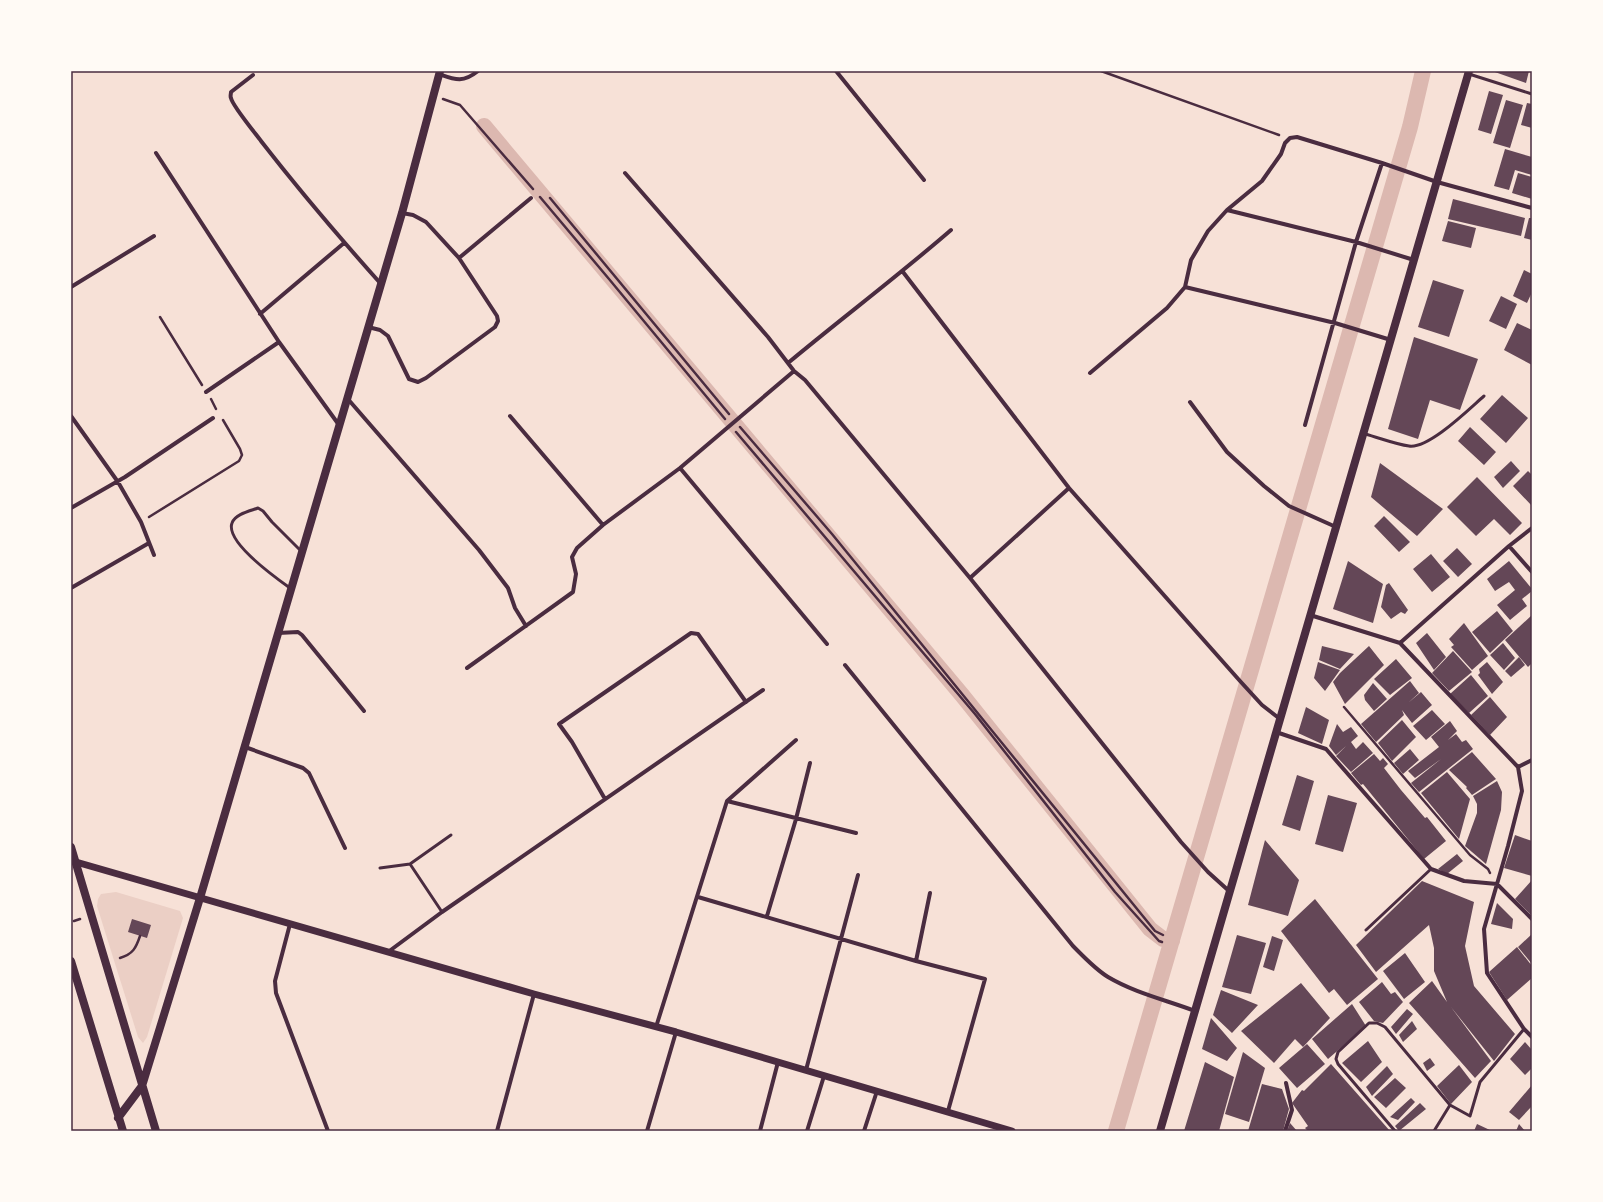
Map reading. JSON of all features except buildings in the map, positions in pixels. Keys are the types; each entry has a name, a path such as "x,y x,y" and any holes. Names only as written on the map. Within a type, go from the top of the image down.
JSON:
{"main road":[{"path":"1160,1131 1469,72"},
{"path":"118,1118 142,1086 200,898 402,213 440,73"},
{"path":"71,847 73,862 156,1131"},
{"path":"71,961 123,1131"}],"street":[{"path":"440,73 457,80 462,80 470,77 478,71"},
{"path":"836,71 924,180"},
{"path":"253,75 231,92 231,98 251,129 283,169 344,243 381,284"},
{"path":"1090,373 1167,308 1185,287 1191,260 1208,231 1227,210 1262,182 1281,154 1285,143 1290,138 1297,137 1390,165 1437,182 1532,208"},
{"path":"156,153 260,314 339,425"},
{"path":"1305,425 1356,242 1382,163"},
{"path":"625,173 768,337 794,371 805,380 970,578 1185,845 1208,872 1230,892"},
{"path":"459,258 531,198"},
{"path":"1227,210 1356,242 1414,260"},
{"path":"368,327 380,330 388,336 409,379 418,382 426,378 495,327 498,321 497,316 459,258 426,222 413,215 402,213"},
{"path":"788,363 845,315 903,272 951,230"},
{"path":"71,287 154,236"},
{"path":"260,314 344,243"},
{"path":"903,272 1069,488 1240,681 1262,705 1280,720"},
{"path":"1185,287 1343,326 1391,340"},
{"path":"206,392 279,342"},
{"path":"467,668 573,592 576,574 572,557 577,548 603,525 680,468 794,371"},
{"path":"347,398 479,550 508,588 515,608 526,626"},
{"path":"1190,402 1227,452 1264,486 1289,506 1336,526"},
{"path":"71,416 118,482 141,522 154,555"},
{"path":"510,416 603,525"},
{"path":"71,508 118,482 213,418"},
{"path":"680,468 827,644"},
{"path":"970,578 1069,488"},
{"path":"1400,643 1509,546 1532,528"},
{"path":"71,588 149,543"},
{"path":"1509,546 1532,572"},
{"path":"1310,615 1400,643 1518,767 1522,791 1484,929 1487,973 1524,1029 1532,1037"},
{"path":"278,634 298,632 302,635 364,711"},
{"path":"605,800 572,742 559,724 691,633 698,634 746,702"},
{"path":"845,665 1073,946 1090,963 1108,977 1148,995 1195,1011"},
{"path":"387,952 442,912 763,690"},
{"path":"1276,732 1326,749 1430,868 1464,881 1497,884 1532,919"},
{"path":"656,1027 727,801 796,740"},
{"path":"245,747 302,768 309,773 345,848"},
{"path":"1518,767 1532,760"},
{"path":"767,916 796,819 810,763"},
{"path":"727,801 856,833"},
{"path":"73,862 534,994 676,1032 1012,1131"},
{"path":"806,1070 858,876"},
{"path":"916,961 930,893"},
{"path":"698,897 767,916 916,961 985,979 948,1112"},
{"path":"290,924 276,973 276,993 328,1131"},
{"path":"496,1131 534,994"},
{"path":"647,1131 676,1032"},
{"path":"760,1131 778,1062"},
{"path":"807,1131 824,1076"},
{"path":"1285,1131 1292,1110 1286,1083"},
{"path":"864,1131 877,1091"}],"lane":[{"path":"1469,72 1532,94"},
{"path":"1363,433 1411,447 1429,441 1447,428 1484,396"},
{"path":"291,589 244,551 232,531 232,523 237,517 258,508 263,511 302,552"},
{"path":"380,868 410,864 451,835"},
{"path":"410,864 442,912"},
{"path":"1366,930 1430,868"},
{"path":"1395,1131 1338,1064 1336,1059 1338,1052 1369,1023 1377,1023 1385,1027 1450,1105 1470,1116 1480,1082 1524,1029"},
{"path":"1434,1131 1450,1105"}],"path":[{"path":"1101,71 1290,138"},
{"path":"433,95 460,105 534,190"},
{"path":"539,196 730,425 976,714 1115,892 1156,938 1162,942"},
{"path":"550,198 735,421 832,534 1155,931 1163,934"},
{"path":"1344,707 1470,854 1488,869 1497,884"},
{"path":"74,921 81,919"},
{"path":"120,958 132,953 136,948 140,936"}],"shaded area":[{"path":"116,892 180,911 183,918 147,1037 143,1043 138,1037 97,906 98,899 101,894"}],"waterway":[{"path":"1116,1131 1410,127 1423,71"},
{"path":"484,126 962,695 1150,929 1163,939 1172,941"}]}
